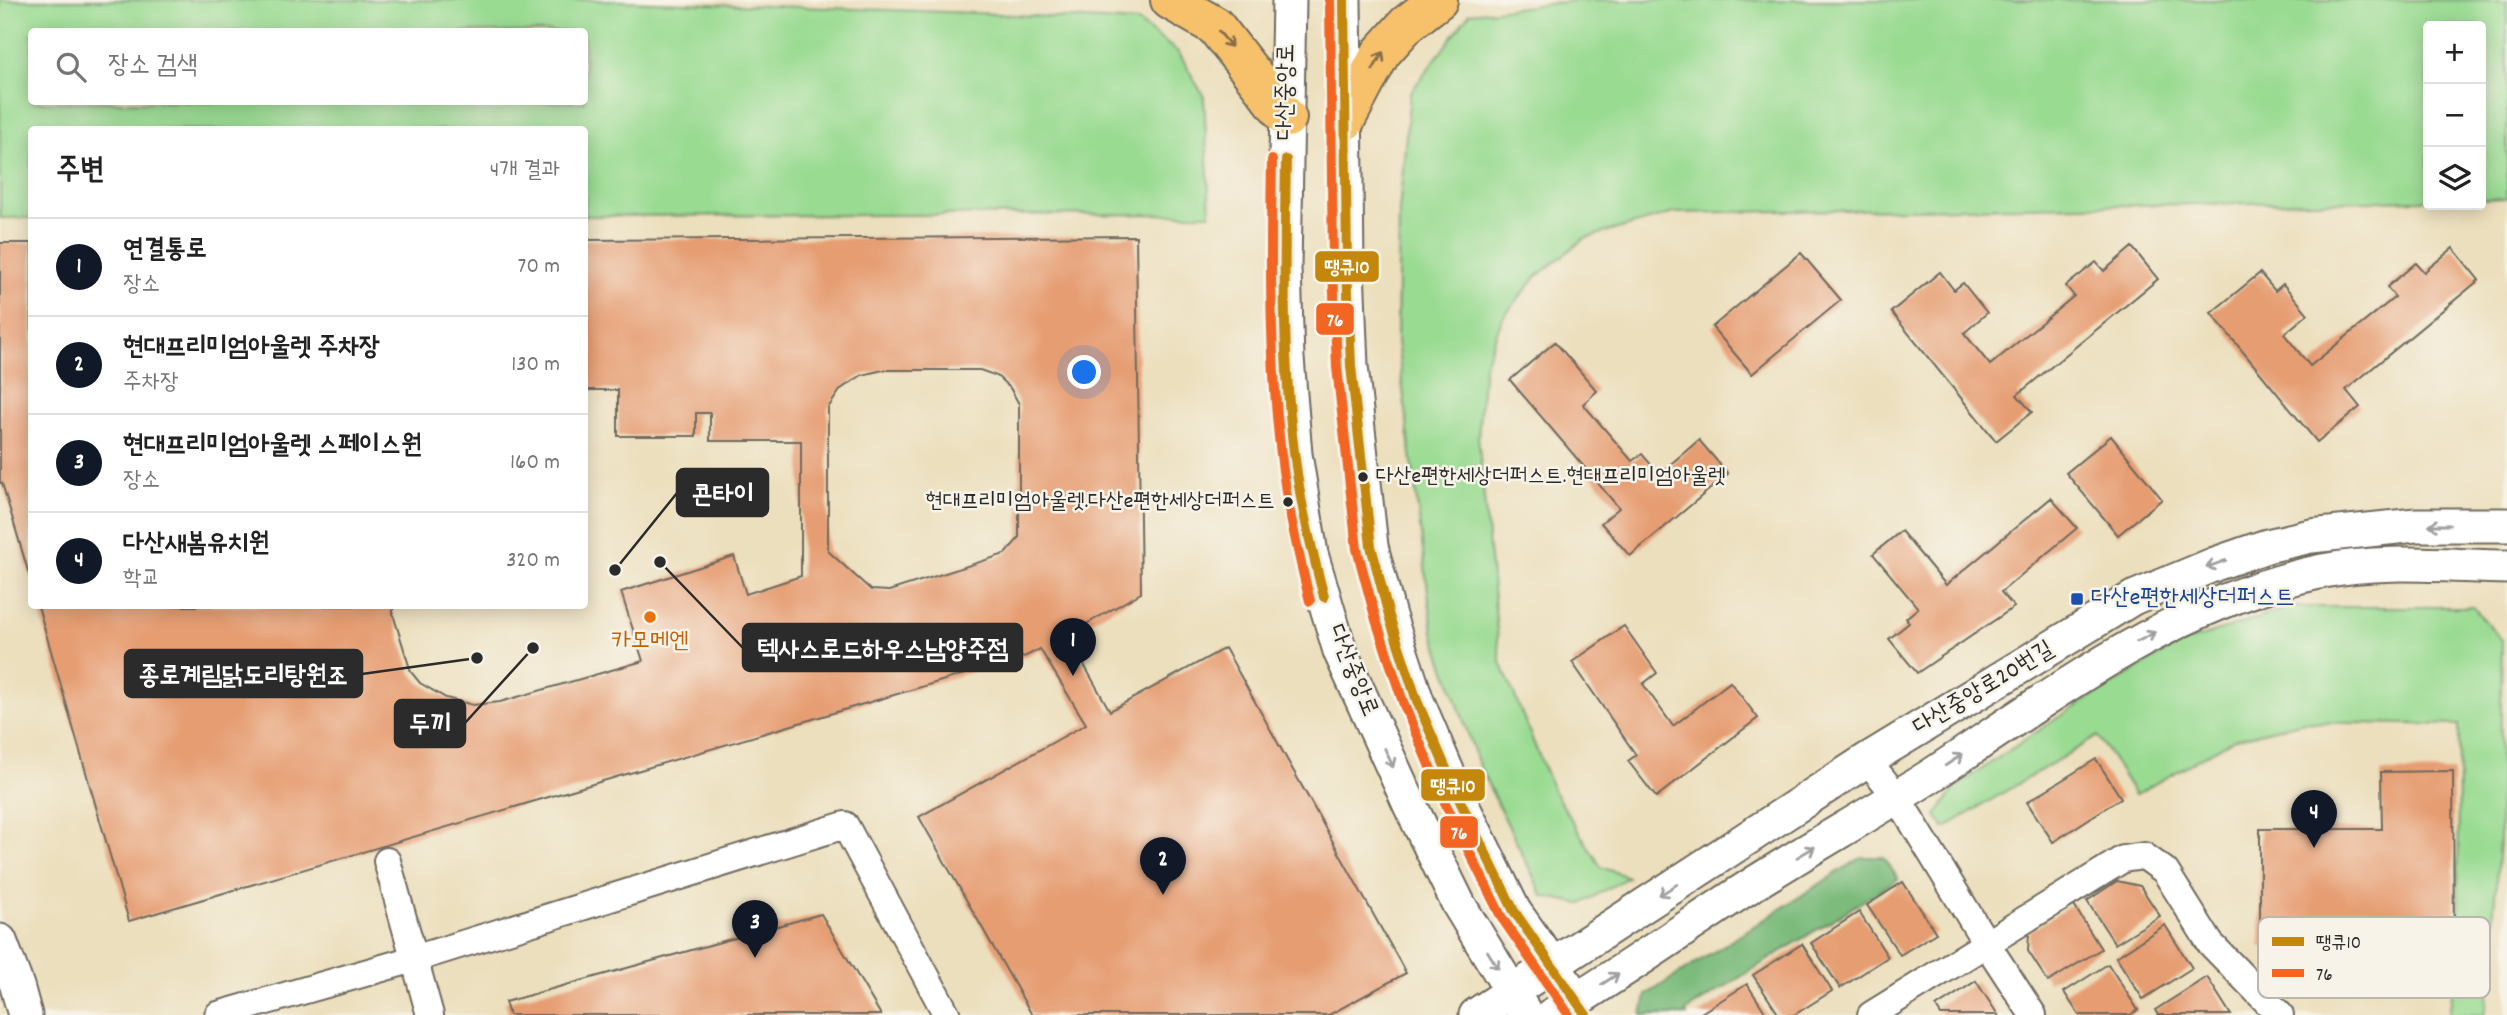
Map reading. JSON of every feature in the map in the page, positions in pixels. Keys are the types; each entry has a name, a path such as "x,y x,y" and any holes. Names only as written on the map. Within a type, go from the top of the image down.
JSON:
{"highway":[{"path":"1170,0 1215,26 1287,118"},
{"path":"1345,121 1381,53 1407,24 1437,0"}],"street":[{"name":"다산중앙로","path":"1289,0 1284,268 1287,358 1295,454 1311,554 1340,651 1410,805 1459,905 1519,1004"},
{"name":"다산중앙로","path":"1345,0 1351,366 1371,546 1389,616 1422,713 1459,799 1514,911 1552,965 1572,1010"},
{"name":"다산중앙로20번길","path":"1476,1015 1519,1004 1552,965 1867,760 2133,598 2215,564 2267,546 2311,536 2416,525 2507,525"},
{"name":"다산중앙로20번길","path":"1572,1010 1748,887 1897,797 2122,650 2175,622 2275,583 2326,571 2390,565 2507,567"},
{"path":"1867,760 1897,797 2033,1015"},
{"path":"218,1015 414,959 845,825 947,1015"},
{"path":"1871,1015 2123,859 2144,856 2165,871 2210,943 2258,992"},
{"path":"387,860 430,1015"},
{"path":"0,941 17,986 24,1015"},
{"path":"2263,998 2280,1015"}],"green space":[{"path":"0,0 592,0 977,13 1138,22 1179,53 1204,97 1210,214 588,216 588,126 28,126 28,218 0,218"},
{"path":"1582,0 2507,0 2507,198 2486,199 2486,21 2423,21 2423,200 1674,213 1585,238 1537,276 1503,317 1484,366 1478,436 1500,660 1553,790 1601,867 1628,877 1581,904 1543,896 1480,768 1433,632 1397,341 1399,211 1410,93 1470,13"},
{"path":"2291,607 2473,607 2502,640 2499,842 2490,964 2490,917 2458,917 2459,725 2304,722 2234,739 2135,795 2098,736 1944,828 1936,815 1957,786 2051,722 2177,645"},
{"path":"1862,857 1884,857 1898,879 1686,1011 1687,1015 1642,1015 1646,995"},
{"path":"2451,998 2487,998 2484,1015 2449,1015"}],"building":[{"path":"1136,236 1141,593 1067,635 1110,711 1225,648 1406,973 1329,1015 1032,1015 919,817 1086,724 1040,649 1026,656 129,921 39,609 393,609 411,672 420,683 446,698 473,705 500,702 643,661 621,592 734,556 746,594 801,576 801,441 710,441 710,413 696,413 696,436 618,436 618,390 588,390 588,240","holes":["883,370 980,370 997,376 1010,388 1019,404 1019,538 1005,554 889,591 871,590 828,551 828,408 841,389 862,375"]},
{"path":"0,243 28,243 28,571 0,483"},
{"path":"2132,247 2158,279 2017,395 2032,412 1996,441 1891,312 1940,272 1954,290 1963,283 1987,313 1964,333 1990,365 2074,296 2066,286 2096,262 2104,271"},
{"path":"2453,248 2479,280 2346,390 2360,407 2317,442 2211,313 2260,273 2275,291 2283,284 2308,314 2284,334 2310,366 2395,297 2387,287 2416,263 2424,272"},
{"path":"1801,253 1841,300 1752,374 1712,327"},
{"path":"1555,342 1597,391 1583,404 1632,461 1642,454 1659,474 1699,440 1728,474 1630,556 1601,523 1619,508 1510,380"},
{"path":"2111,436 2162,499 2118,535 2066,473"},
{"path":"2051,498 2077,528 2001,592 2014,607 1917,673 1889,639 1909,623 1906,618 1918,608 1873,554 1901,531 1946,585"},
{"path":"1624,626 1657,673 1643,684 1673,726 1730,682 1758,718 1656,797 1628,761 1636,755 1572,662"},
{"path":"2096,759 2121,798 2053,842 2027,802"},
{"path":"2453,771 2454,917 2260,917 2260,829 2382,829 2381,772"},
{"path":"2117,881 2140,886 2160,916 2115,944 2087,901"},
{"path":"1903,882 1936,933 1900,955 1867,905"},
{"path":"2073,904 2101,949 2048,982 2028,951 2029,932"},
{"path":"1859,912 1888,957 1840,988 1811,943"},
{"path":"821,914 881,1015 509,1015 505,1002"},
{"path":"2165,925 2192,968 2143,999 2116,957"},
{"path":"1802,944 1832,991 1794,1015 1779,1015 1753,975"},
{"path":"2108,964 2138,1010 2130,1015 2079,1015 2064,992"},
{"path":"2207,977 2231,1015 2158,1015 2155,1010"},
{"path":"1976,981 1998,1015 1941,1015 1936,1007"},
{"path":"1747,984 1767,1015 1698,1015"}],"transit line":[{"name":"76","path":"1330,0 1333,268 1337,367 1357,549 1376,620 1404,705 1446,805 1502,918 1569,1015"},
{"name":"땡큐10","path":"1344,0 1347,268 1351,366 1371,546 1389,616 1417,701 1459,799 1514,911 1586,1015"},
{"name":"76","path":"1272,160 1271,284 1276,408 1288,505 1310,601"},
{"name":"땡큐10","path":"1286,160 1285,326 1290,410 1302,505 1324,597"}],"place":[{"name":"다산e편한세상더퍼스트.현대프리미엄아울렛","path":"1363,477"},
{"name":"현대프리미엄아울렛.다산e편한세상더퍼스트","path":"1288,502"},
{"name":"텍사스로드하우스남양주점","path":"660,562"},
{"name":"콘타이","path":"615,570"},
{"name":"다산e편한세상더퍼스트","path":"2077,599"},
{"name":"카모메엔","path":"650,617"},
{"name":"두끼","path":"533,648"},
{"name":"종로계림닭도리탕원조","path":"477,658"},
{"name":"연결통로","path":"1073,676"},
{"name":"다산새봄유치원","path":"2314,848"},
{"name":"현대프리미엄아울렛 주차장","path":"1163,895"},
{"name":"현대프리미엄아울렛 스페이스원","path":"755,958"}]}
